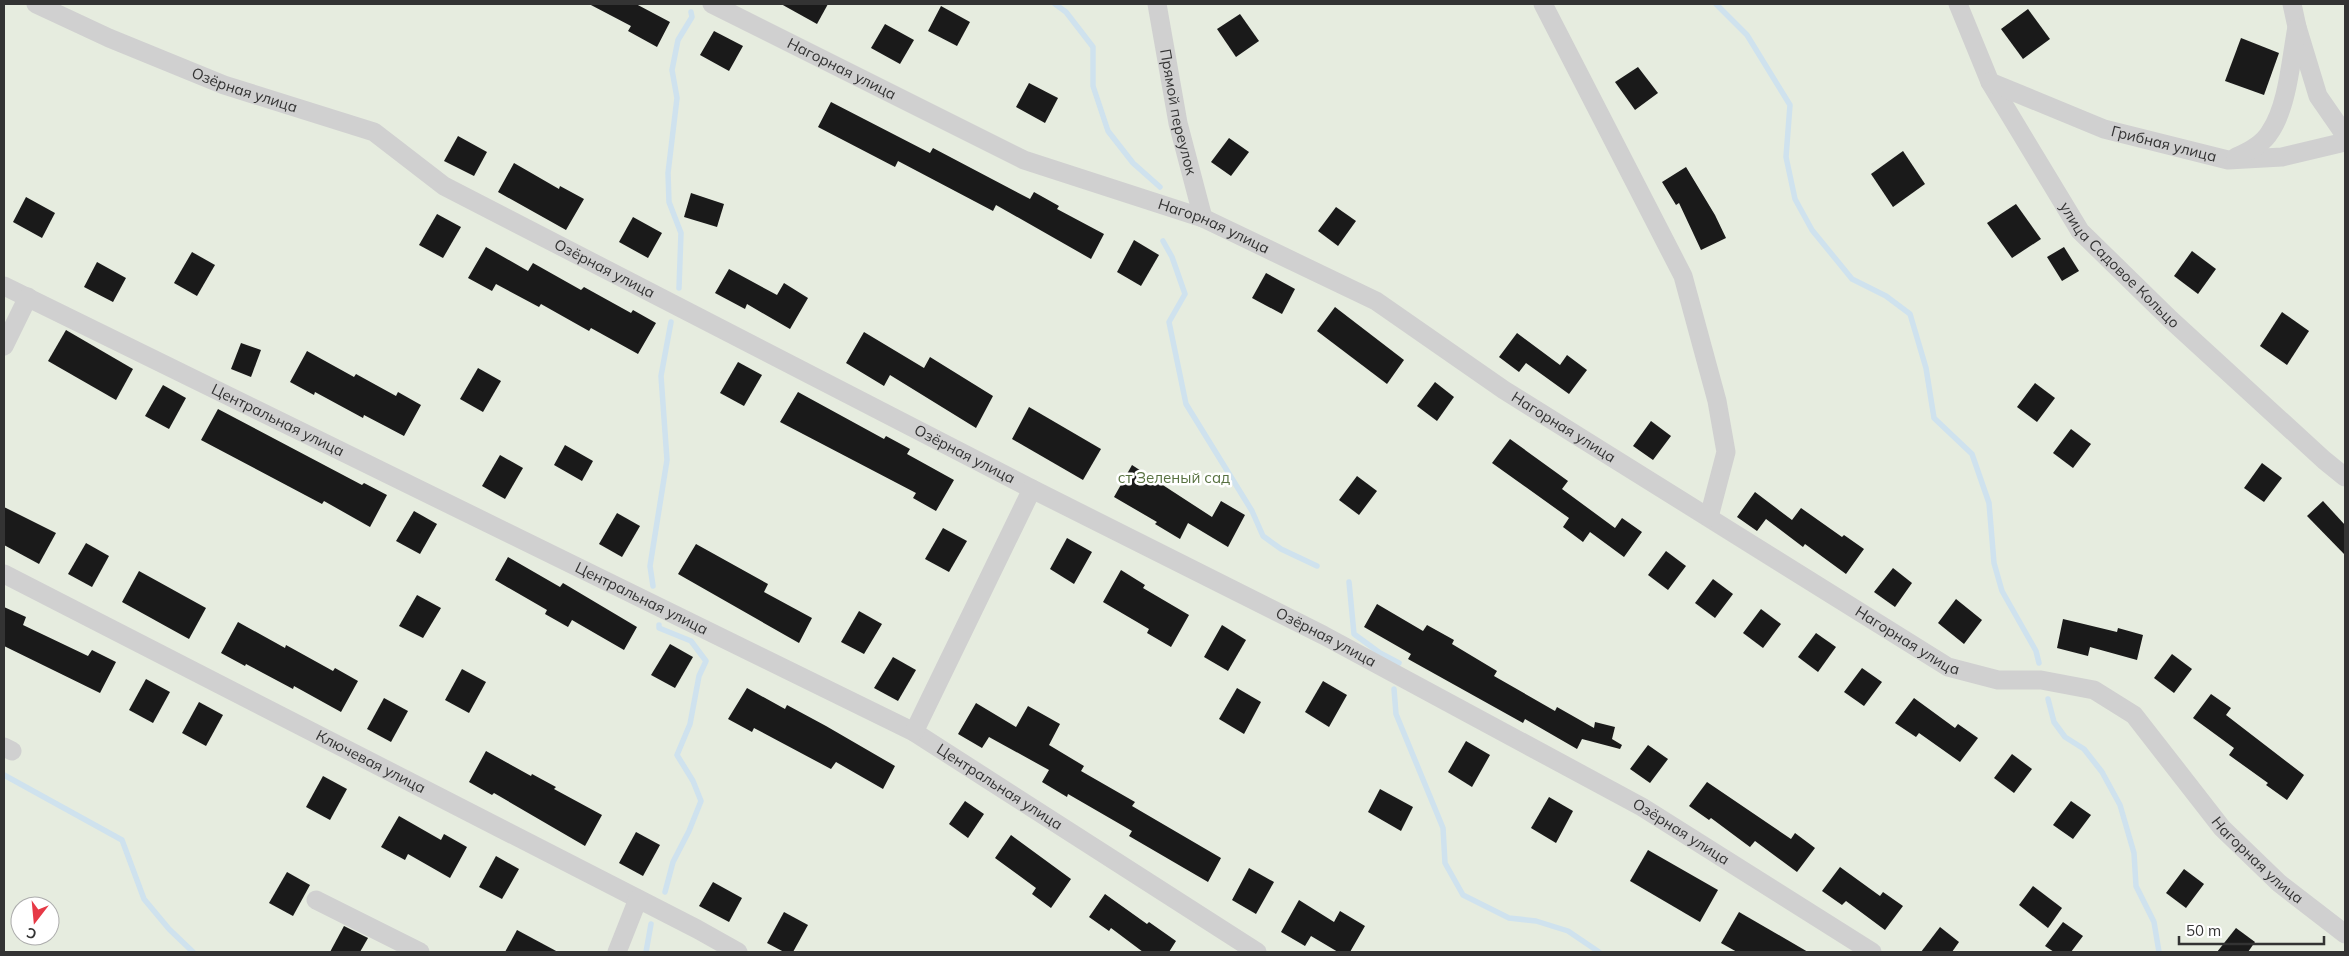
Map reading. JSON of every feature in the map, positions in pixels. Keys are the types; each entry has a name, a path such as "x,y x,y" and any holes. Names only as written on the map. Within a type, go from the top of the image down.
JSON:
{"street":[{"name":"Озёрная улица","path":"36,4 109,38 224,85 374,132 444,186 1032,489 1323,635 1642,807 1872,952"},
{"name":"Нагорная улица","path":"712,4 1024,160 1203,218 1376,301 1504,390 1948,667 1998,680 2041,680 2094,690 2134,714 2222,828 2279,883 2345,934"},
{"name":"Прямой переулок","path":"1157,4 1178,124 1203,218"},
{"path":"1543,4 1683,276 1717,401 1726,452 1709,517"},
{"name":"улица Садовое Кольцо","path":"1958,4 1990,82 2080,231 2177,326 2345,477"},
{"path":"2292,4 2297,28 2318,96 2345,135"},
{"path":"2228,160 2256,146 2270,133 2279,115 2297,28"},
{"name":"Грибная улица","path":"1990,82 2104,129 2228,160 2282,157 2345,142"},
{"name":"Центральная улица","path":"4,286 914,732 1257,952"},
{"path":"4,346 28,298"},
{"path":"914,732 1032,489"},
{"name":"Ключевая улица","path":"4,574 738,952"},
{"path":"617,952 638,899"},
{"path":"316,900 420,952"}],"green space":[{"name":"ст Зеленый сад","path":"4,4 2345,4 2345,952 4,952"}],"building":[{"path":"589,4 636,4 670,22 657,47 628,31 631,26"},
{"path":"781,4 828,4 817,24"},
{"path":"941,6 970,22 957,46 928,31"},
{"path":"2028,9 2050,39 2023,59 2001,29"},
{"path":"1240,14 1259,41 1236,57 1217,29"},
{"path":"885,24 914,40 900,64 871,48"},
{"path":"714,31 743,46 729,71 700,55"},
{"path":"2241,38 2279,53 2264,95 2225,81"},
{"path":"1638,67 1658,93 1635,110 1615,82"},
{"path":"1029,83 1058,98 1045,123 1016,107"},
{"path":"831,102 930,153 933,148 1030,199 1034,192 1059,206 1057,209 1104,234 1091,259 996,205 993,211 898,161 895,167 818,127"},
{"path":"458,136 487,152 474,176 444,161"},
{"path":"1229,138 1249,152 1231,176 1211,162"},
{"path":"1903,151 1925,184 1893,207 1871,174"},
{"path":"514,163 559,189 560,186 584,199 566,230 498,192"},
{"path":"1686,167 1715,215 1726,238 1701,250 1679,203 1676,205 1662,182"},
{"path":"691,193 724,204 717,227 684,217"},
{"path":"26,197 55,213 42,238 13,222"},
{"path":"2016,204 2041,239 2012,258 1987,223"},
{"path":"1336,207 1356,221 1338,246 1318,231"},
{"path":"437,214 461,227 443,258 419,245"},
{"path":"633,217 662,233 648,258 619,242"},
{"path":"1134,240 1159,255 1141,286 1117,272"},
{"path":"486,247 528,271 533,263 581,290 584,287 631,313 633,310 656,323 638,354 591,328 589,331 541,304 539,307 496,284 492,291 468,278"},
{"path":"2064,247 2079,271 2062,281 2047,257"},
{"path":"2192,251 2216,269 2198,294 2174,276"},
{"path":"192,252 215,265 197,296 174,283"},
{"path":"97,262 126,278 113,302 84,287"},
{"path":"729,269 777,295 784,283 808,298 790,329 747,304 745,309 715,293"},
{"path":"1266,273 1295,289 1282,314 1252,298"},
{"path":"1335,307 1404,360 1387,384 1317,331"},
{"path":"2282,312 2309,331 2287,365 2260,346"},
{"path":"66,330 133,369 116,400 48,361"},
{"path":"864,332 924,368 930,357 993,396 976,428 890,375 884,386 846,363"},
{"path":"1517,333 1560,365 1567,355 1587,370 1569,394 1526,363 1519,372 1499,357"},
{"path":"241,343 261,350 251,377 231,369"},
{"path":"307,351 354,377 356,374 396,396 398,392 421,405 404,436 364,415 363,418 315,392 314,395 290,382"},
{"path":"738,362 762,375 744,406 720,393"},
{"path":"478,368 501,381 483,412 460,399"},
{"path":"1435,382 1454,397 1437,421 1417,406"},
{"path":"2035,383 2055,398 2037,422 2017,407"},
{"path":"163,385 186,398 169,429 145,416"},
{"path":"798,392 884,439 886,436 910,449 907,454 954,480 936,511 913,498 916,493 780,422"},
{"path":"1029,407 1101,449 1083,480 1012,439"},
{"path":"218,409 362,485 364,483 387,495 370,527 324,501 322,504 201,440"},
{"path":"1651,421 1671,436 1653,460 1633,446"},
{"path":"2071,429 2091,444 2073,468 2053,453"},
{"path":"1510,439 1568,481 1562,489 1615,528 1622,518 1642,532 1624,557 1590,532 1583,542 1563,527 1569,518 1492,463"},
{"path":"565,445 593,461 582,481 554,465"},
{"path":"500,455 523,468 505,499 482,486"},
{"path":"2262,463 2282,478 2264,502 2244,488"},
{"path":"1132,465 1212,517 1221,501 1245,515 1228,547 1188,523 1180,539 1155,524 1157,522 1114,497"},
{"path":"1357,476 1377,491 1359,515 1339,500"},
{"path":"1755,492 1792,520 1801,508 1842,537 1844,535 1864,549 1846,574 1805,544 1803,547 1766,519 1757,531 1737,517"},
{"path":"2323,501 2345,525 2345,555 2307,516"},
{"path":"4,507 56,533 39,564 4,545"},
{"path":"414,511 437,524 420,554 396,541"},
{"path":"617,513 640,526 622,557 599,544"},
{"path":"943,528 967,541 949,572 925,559"},
{"path":"1067,538 1092,552 1074,584 1050,569"},
{"path":"86,543 109,556 92,587 68,574"},
{"path":"696,544 768,584 764,592 812,618 799,643 678,574"},
{"path":"1666,551 1686,566 1668,590 1648,575"},
{"path":"508,557 560,587 563,583 637,627 624,650 572,620 568,627 545,614 547,610 495,580"},
{"path":"1893,568 1912,583 1895,607 1874,592"},
{"path":"1121,570 1145,585 1143,588 1189,615 1171,647 1147,633 1149,629 1103,602"},
{"path":"139,571 206,608 189,639 122,602"},
{"path":"1713,579 1733,594 1715,618 1695,603"},
{"path":"417,595 441,608 423,638 399,626"},
{"path":"1956,599 1982,620 1964,644 1938,623"},
{"path":"1377,604 1423,631 1427,625 1454,640 1452,644 1497,671 1494,676 1555,711 1557,707 1594,728 1595,722 1615,727 1612,739 1622,745 1620,749 1582,739 1577,749 1525,719 1523,723 1408,659 1411,654 1364,627"},
{"path":"4,607 26,617 23,625 88,656 92,650 116,662 100,693 4,646"},
{"path":"1761,609 1781,624 1763,648 1743,633"},
{"path":"859,611 882,624 864,654 841,642"},
{"path":"2063,619 2117,632 2118,628 2143,635 2137,660 2090,647 2088,656 2057,648"},
{"path":"238,622 285,648 286,645 333,671 335,668 358,681 341,712 294,686 293,689 221,653"},
{"path":"1222,625 1246,640 1228,671 1204,657"},
{"path":"1816,633 1836,647 1818,672 1798,657"},
{"path":"670,644 693,657 675,688 651,675"},
{"path":"2172,654 2192,669 2174,693 2154,678"},
{"path":"893,657 916,670 898,701 874,688"},
{"path":"1862,668 1882,682 1864,706 1844,692"},
{"path":"462,669 486,682 469,713 445,700"},
{"path":"146,679 170,692 153,723 129,710"},
{"path":"1323,681 1347,695 1329,727 1305,712"},
{"path":"747,688 785,709 787,705 895,766 883,789 836,762 831,769 754,728 752,732 728,719"},
{"path":"1237,688 1261,702 1244,734 1219,719"},
{"path":"2211,694 2231,708 2226,715 2304,775 2287,800 2266,785 2268,783 2229,755 2234,748 2193,718"},
{"path":"384,698 408,711 391,742 367,729"},
{"path":"1914,698 1955,728 1958,724 1978,738 1960,762 1919,733 1916,737 1895,723"},
{"path":"199,702 223,715 206,746 182,733"},
{"path":"976,703 1016,727 1028,706 1060,724 1049,745 1084,766 1081,771 1135,802 1132,806 1221,858 1208,882 1129,836 1132,831 1068,794 1067,797 1042,782 1049,770 989,737 982,748 958,734"},
{"path":"1466,741 1490,755 1472,787 1448,772"},
{"path":"1648,745 1668,759 1650,783 1630,769"},
{"path":"486,751 531,776 532,774 556,787 554,789 602,815 585,846 494,793 492,795 469,782"},
{"path":"2012,754 2032,769 2014,793 1994,778"},
{"path":"323,776 347,789 330,820 306,807"},
{"path":"1707,782 1791,839 1795,833 1815,848 1797,872 1755,841 1750,847 1711,818 1709,820 1689,806"},
{"path":"1380,789 1413,807 1401,831 1368,812"},
{"path":"1549,797 1573,811 1556,843 1531,828"},
{"path":"965,801 984,814 968,838 949,824"},
{"path":"2071,801 2091,815 2073,839 2053,825"},
{"path":"399,816 441,840 444,834 467,847 450,878 408,854 405,860 381,847"},
{"path":"636,832 660,845 643,876 619,863"},
{"path":"1011,835 1071,879 1051,908 1032,894 1036,888 995,858"},
{"path":"1648,850 1718,890 1700,922 1630,881"},
{"path":"496,856 519,869 502,899 479,887"},
{"path":"1840,867 1880,896 1883,892 1903,906 1885,930 1846,901 1842,905 1822,891"},
{"path":"1249,868 1274,882 1256,914 1232,900"},
{"path":"2184,869 2204,884 2186,908 2166,893"},
{"path":"287,872 310,885 293,916 269,903"},
{"path":"713,882 742,898 729,922 699,906"},
{"path":"2033,886 2062,908 2048,928 2019,905"},
{"path":"1105,894 1147,924 1149,922 1176,941 1169,952 1143,952 1111,928 1109,931 1089,917"},
{"path":"1299,900 1334,922 1340,911 1365,926 1350,952 1338,952 1311,936 1305,946 1281,932"},
{"path":"784,912 808,925 793,952 784,952 767,943"},
{"path":"1739,912 1808,952 1737,952 1721,943"},
{"path":"2063,922 2083,936 2071,952 2054,952 2045,946"},
{"path":"344,926 368,938 360,952 330,952"},
{"path":"1940,927 1959,942 1952,952 1921,952"},
{"path":"2236,928 2255,942 2248,952 2217,952"},
{"path":"517,930 558,952 505,952"}],"waterway":[{"path":"1055,4 1066,12 1093,47 1093,86 1108,131 1133,163 1160,187"},
{"path":"1716,4 1747,35 1790,105 1786,157 1795,199 1812,230 1852,279 1886,296 1910,314 1926,368 1934,418 1972,454 1989,503 1994,563 2002,591 2036,651 2039,663"},
{"path":"679,288 681,233 669,202 668,173 677,98 672,70 678,40 692,17 691,12"},
{"path":"1163,241 1172,257 1185,294 1169,322 1186,404 1252,511 1263,536 1281,549 1317,566"},
{"path":"653,586 650,566 667,460 661,376 671,322"},
{"path":"1349,582 1354,634 1380,653 1399,663"},
{"path":"659,625 659,628 691,641 706,661 699,676 690,724 677,755 693,781 701,801 689,831 673,862 665,892"},
{"path":"1394,689 1396,714 1443,828 1445,863 1463,895 1509,918 1536,921 1568,931 1599,952"},
{"path":"2048,699 2054,722 2065,737 2084,749 2102,772 2120,805 2134,853 2136,886 2154,922 2159,952"},
{"path":"4,775 122,840 144,899 169,929 193,952"},
{"path":"646,952 651,924"}]}
